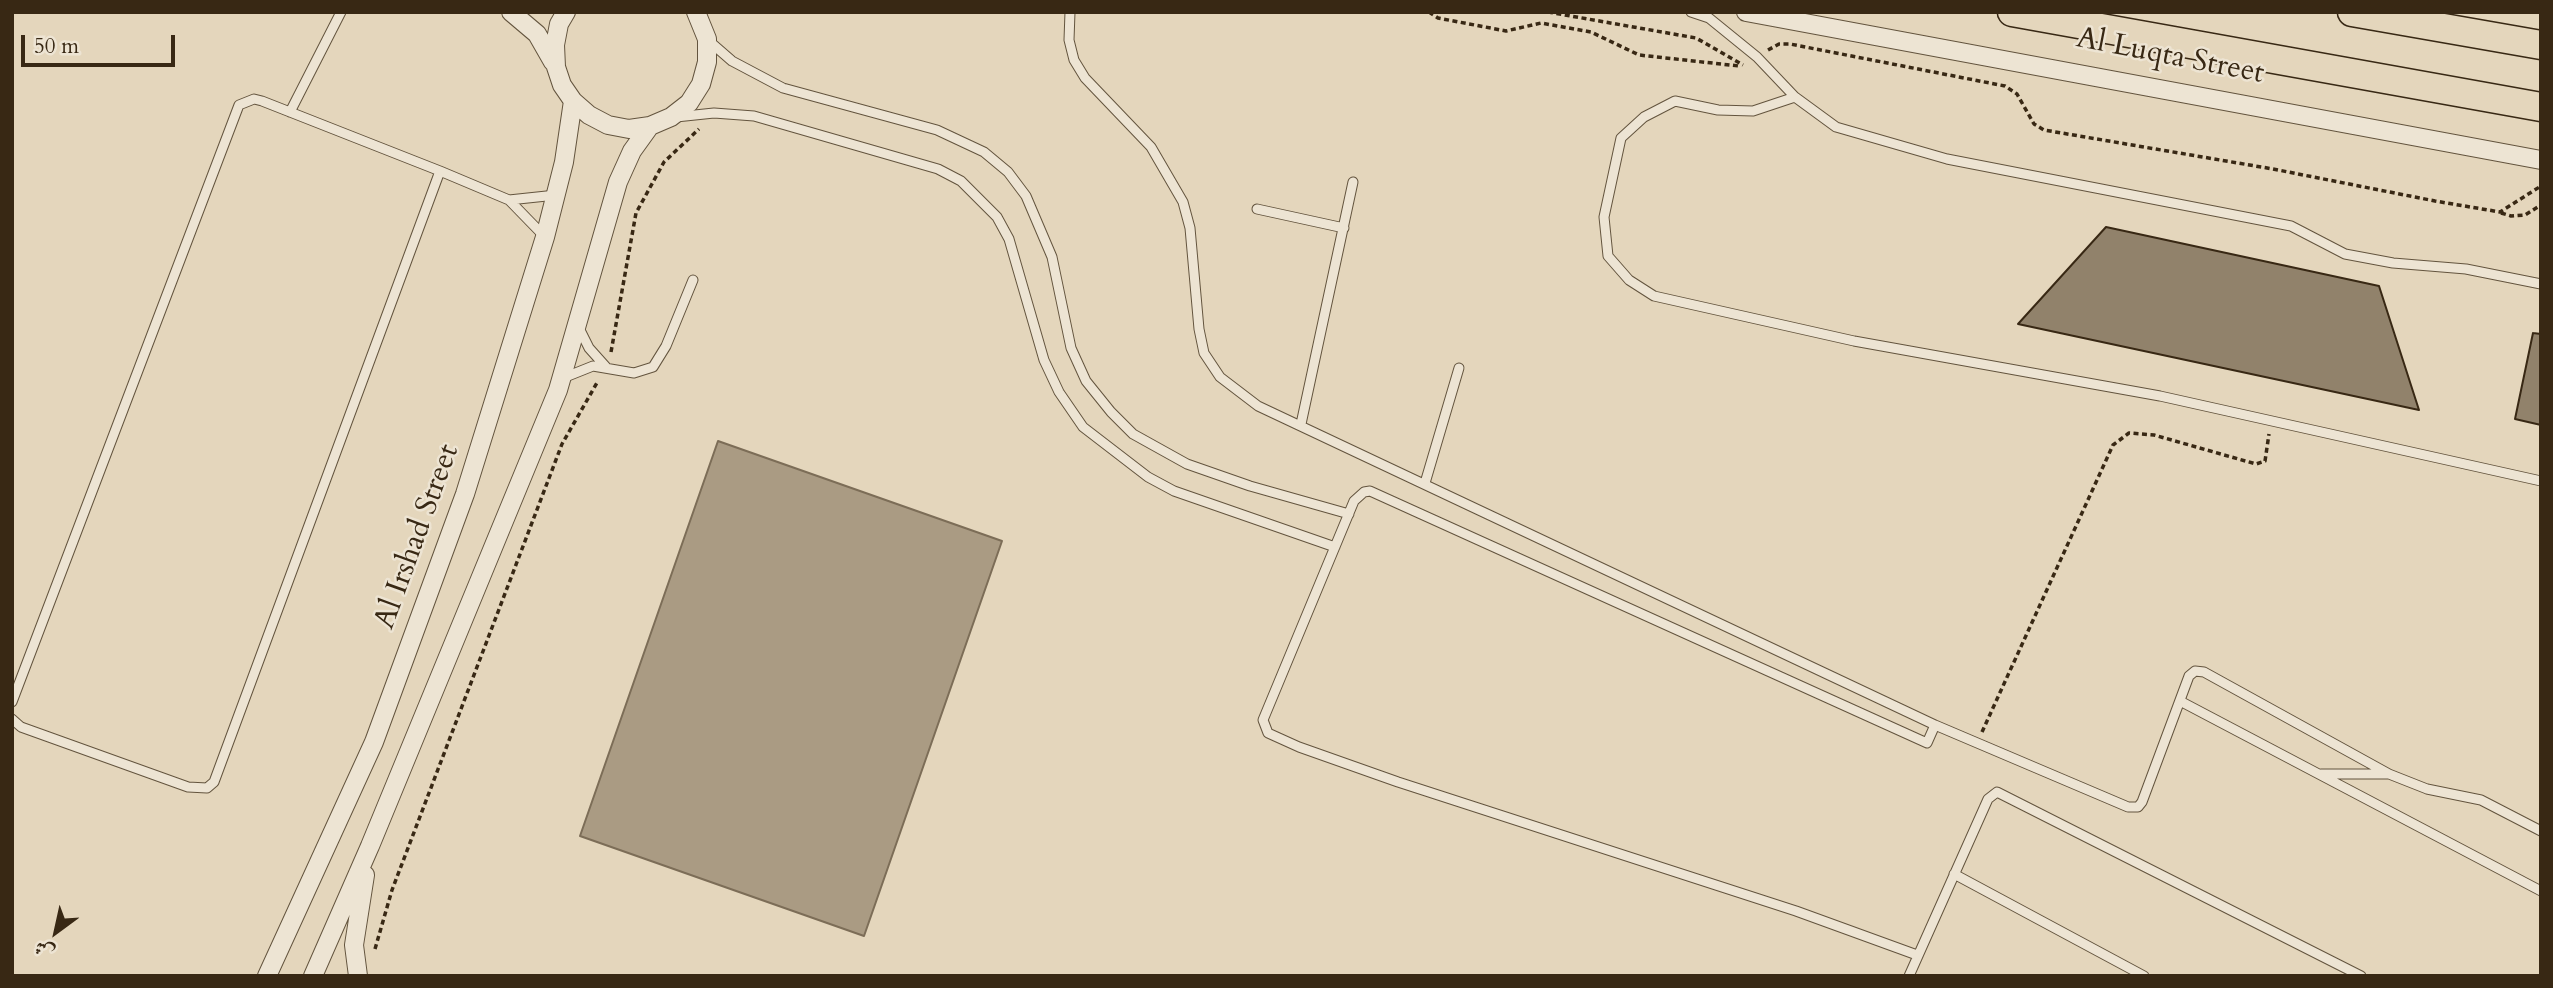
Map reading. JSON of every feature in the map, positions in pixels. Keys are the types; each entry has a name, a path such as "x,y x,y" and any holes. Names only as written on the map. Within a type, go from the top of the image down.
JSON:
{"main road":[{"name":"Al Luqta Street","path":"2012,12 2126,35 2541,107"},
{"path":"2352,12 2541,43"},
{"path":"2505,100 2541,114"}],"street":[{"path":"511,12 537,34 572,101 589,115 608,125 629,128 650,127 671,117 688,103 701,84 707,62 707,39 696,12"},
{"path":"556,66 555,45 559,24 566,12"},
{"name":"Al Luqta Street","path":"1746,12 2541,160"},
{"name":"Al Irshad Street","path":"267,976 374,742 465,494 545,237 556,195 572,101"},
{"path":"313,976 370,846 561,379 618,182 632,152 650,127"},
{"path":"358,976 354,945 370,846"}],"lane":[{"path":"290,111 341,12"},
{"path":"1070,12 1069,40 1074,60 1085,78 1152,147 1183,202 1194,255 1199,329 1204,353 1220,377 1236,392 1258,406 1935,725 2128,807 2138,807 2189,676 2194,671 2204,672 2389,774 2427,789 2481,800 2541,831"},
{"path":"1691,12 1709,18 1757,57 1795,97 1836,127 1947,159 2291,226 2345,254 2393,263 2466,269 2541,284"},
{"path":"707,39 732,61 783,88 937,130 984,152 1008,172 1027,196 1052,257 1071,348 1086,381 1133,434 1187,464 1250,486 1349,514"},
{"path":"1795,97 1753,111 1718,110 1675,101 1644,117 1621,138 1604,217 1608,256 1629,281 1654,296 1841,338 2160,396 2541,481"},
{"path":"12,702 235,113 246,100 254,99 290,111 509,200 545,237"},
{"path":"671,117 714,113 754,116 938,169 961,181 980,198 1009,239 1044,360 1059,393 1083,427 1148,477 1174,491 1335,547"},
{"path":"12,719 21,727 188,787 207,788 214,782 440,172"},
{"path":"1301,424 1353,182"},
{"path":"509,200 556,195"},
{"path":"1257,209 1343,228"},
{"path":"561,379 584,368 606,367 634,373 653,367 666,346 693,280"},
{"path":"577,324 589,348 606,367"},
{"path":"1425,483 1459,368"},
{"path":"1917,955 1796,911 1398,782 1274,737 1264,726 1264,720 1349,514 1358,495 1364,492 1377,493 1927,743 1935,725"},
{"path":"2180,701 2541,891"},
{"path":"2319,774 2389,774"},
{"path":"1910,976 1988,799 1993,793 2001,792 2361,976"},
{"path":"1954,874 2144,976"}],"path":[{"path":"1429,12 1438,18 1506,31 1541,23 1578,29 1591,32 1639,55 1708,65 1741,66 1779,44 1790,44 2005,86 2017,93 2034,124 2044,131 2273,169 2511,216 2525,215 2541,205"},
{"path":"1548,12 1696,38 1741,66"},
{"path":"376,958 380,929 392,890 562,444 606,367 617,333 630,231 636,213 664,162 714,113"},
{"path":"2500,212 2541,186"},
{"path":"1977,743 2113,445 2129,433 2154,435 2256,464 2265,461 2271,422"}],"shaded area":[{"path":"718,441 1002,541 864,936 580,836"}],"building":[{"path":"2106,227 2379,286 2419,410 2018,324"},
{"path":"2533,333 2541,334 2541,425 2515,419"}]}
